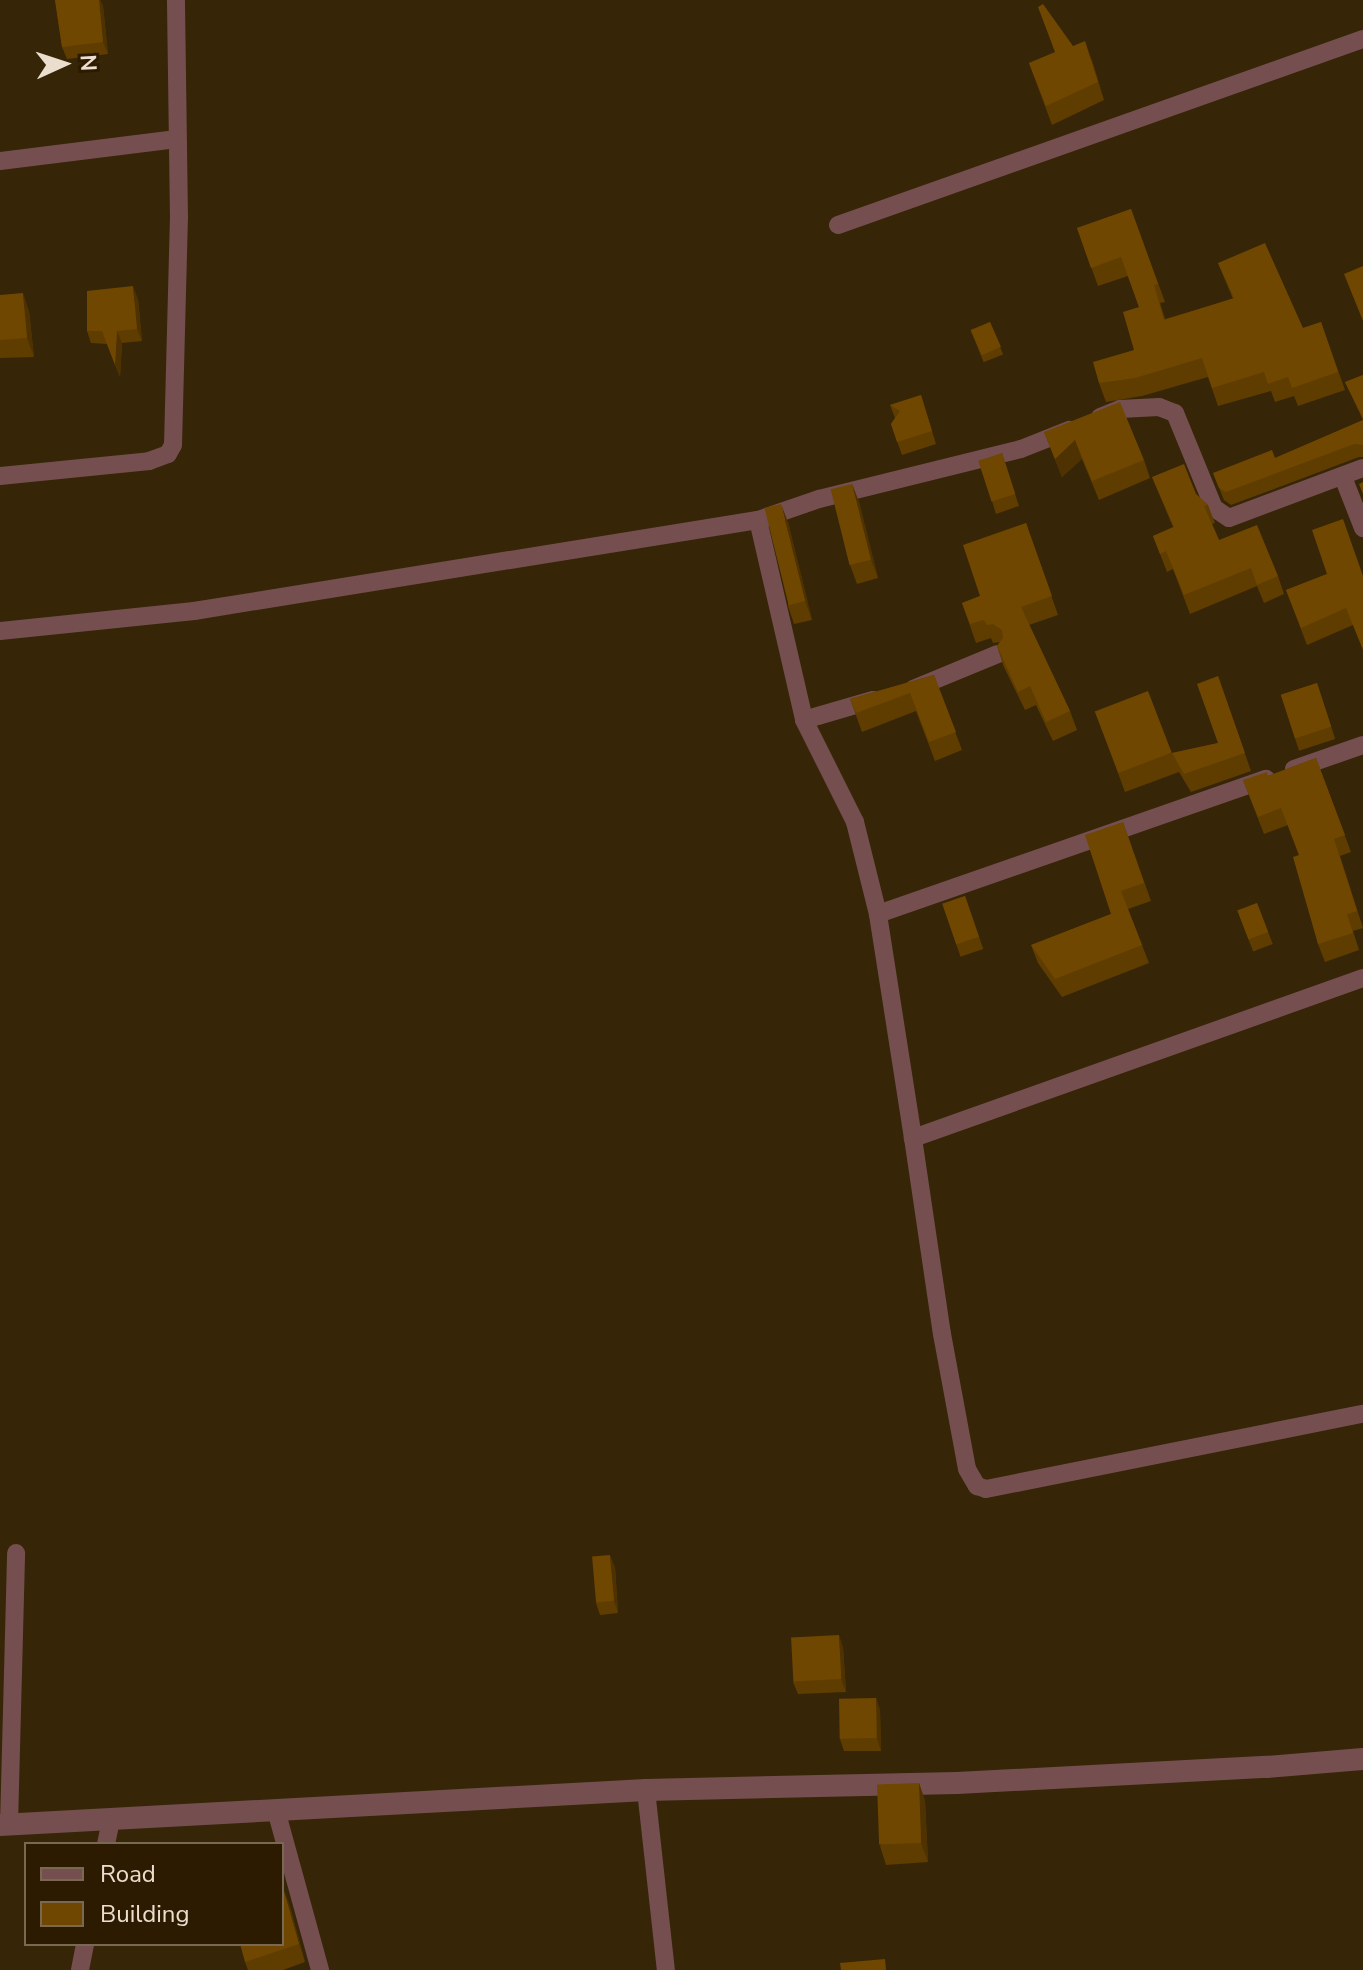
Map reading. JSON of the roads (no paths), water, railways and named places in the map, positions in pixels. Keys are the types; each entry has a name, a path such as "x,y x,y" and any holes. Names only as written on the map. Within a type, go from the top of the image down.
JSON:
{"street":[{"path":"0,476 149,461 168,454 173,445 179,269 176,0"},
{"path":"838,225 1363,38"},
{"path":"0,161 177,139"},
{"path":"0,631 194,611 758,520 819,499 1021,449 1120,409 1159,407 1175,413 1214,508 1229,518 1363,468"},
{"path":"1343,477 1363,528"},
{"path":"758,520 804,720 855,822 878,914 942,1334 967,1469 977,1486 986,1489 1363,1414"},
{"path":"804,720 936,682 998,654"},
{"path":"878,914 1363,745"},
{"path":"913,1138 1363,978"},
{"path":"16,1553 5,1825 646,1790 957,1783 1363,1759"},
{"path":"646,1790 666,1970"},
{"path":"276,1810 320,1970"},
{"path":"106,1842 111,1821"},
{"path":"80,1970 85,1946"}]}
